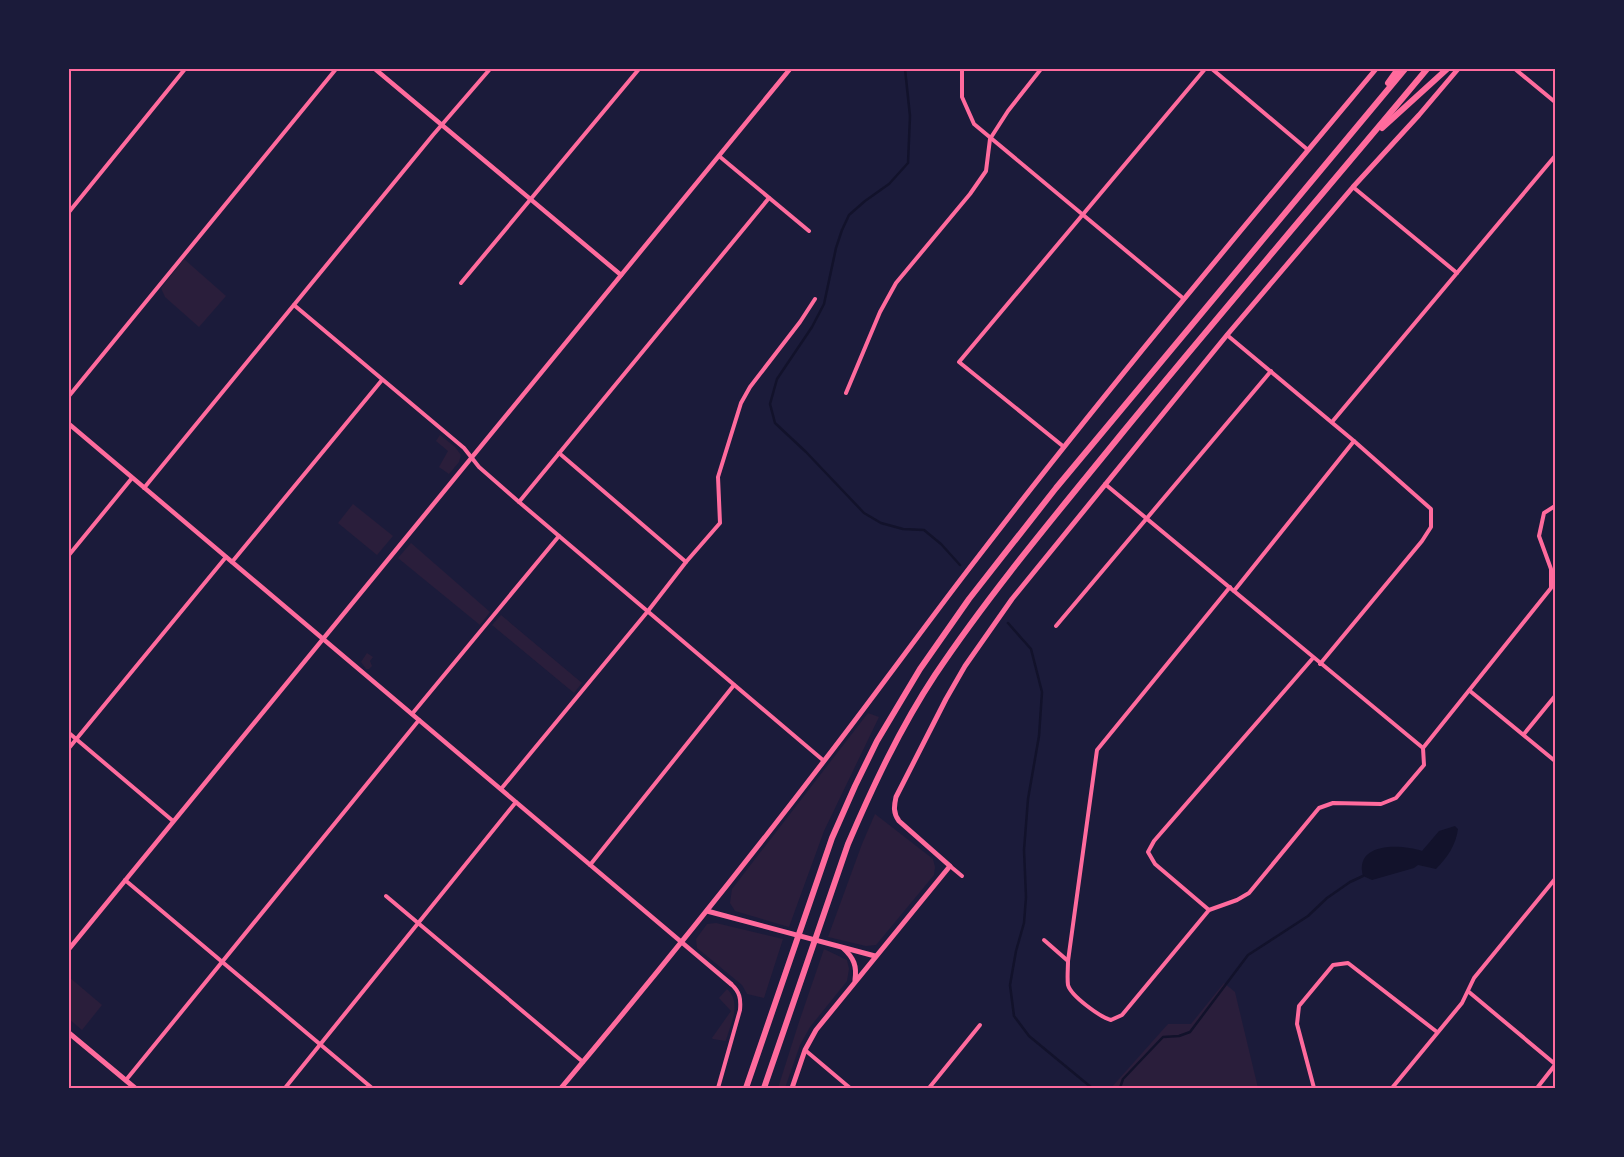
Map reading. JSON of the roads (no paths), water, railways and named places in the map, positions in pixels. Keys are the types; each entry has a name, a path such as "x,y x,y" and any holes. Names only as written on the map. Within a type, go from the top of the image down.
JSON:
{"highway":[{"path":"1371,110 1398,69"},
{"path":"746,1088 832,838 855,786 898,705 944,633 968,599 1062,480 1405,69"},
{"path":"764,1088 848,844 877,779 934,677 1002,584 1074,493 1427,69"},
{"path":"1366,142 1448,69"}],"main road":[{"path":"560,1088 682,943 1064,447 1184,299 1376,69"},
{"path":"792,1088 805,1050 816,1030 950,866 904,826 894,814 896,797 965,666 1012,598 1227,335 1353,187 1458,69"},
{"path":"707,911 875,956"},
{"path":"843,948 855,963 854,982"},
{"path":"69,1033 135,1088"}],"street":[{"path":"69,212 185,69"},
{"path":"69,396 336,69"},
{"path":"374,69 621,275"},
{"path":"144,488 490,69"},
{"path":"461,283 639,69"},
{"path":"69,949 790,69"},
{"path":"962,69 962,97 974,124 1184,299"},
{"path":"846,393 880,312 896,283 970,194 986,171 990,139 1008,111 1041,69"},
{"path":"1064,447 959,362 1206,69"},
{"path":"1212,69 1308,150"},
{"path":"1515,69 1555,102"},
{"path":"719,156 809,231"},
{"path":"1332,422 1555,156"},
{"path":"1353,187 1457,273"},
{"path":"519,502 769,198"},
{"path":"501,789 720,523 718,477 741,403 750,387 800,322 815,299"},
{"path":"294,305 464,448 479,467 519,502 824,761"},
{"path":"1227,335 1332,422 1431,509 1431,527 1422,541 1320,664"},
{"path":"1056,626 1271,371"},
{"path":"232,562 382,380"},
{"path":"69,424 732,984 741,997 740,1010 718,1088"},
{"path":"1354,441 1097,750 1068,961 1068,984 1071,991 1101,1017 1111,1020 1122,1016 1209,910 1237,900 1248,893 1319,808 1332,803 1381,804 1396,798 1424,765 1423,748 1553,588 1551,569 1539,536 1544,513 1555,506"},
{"path":"559,454 686,562"},
{"path":"69,555 132,478"},
{"path":"1105,484 1423,748"},
{"path":"412,714 559,536"},
{"path":"69,748 226,557"},
{"path":"1209,910 1155,864 1148,852 1154,841 1313,658"},
{"path":"590,865 734,685"},
{"path":"1470,691 1555,761"},
{"path":"1524,734 1555,696"},
{"path":"126,1080 419,720"},
{"path":"69,733 173,821"},
{"path":"285,1088 516,802"},
{"path":"950,866 962,876"},
{"path":"1392,1088 1462,1003 1469,992 1474,978 1555,879"},
{"path":"125,880 372,1088"},
{"path":"386,896 582,1062"},
{"path":"1044,940 1068,961"},
{"path":"1314,1088 1297,1024 1299,1006 1332,965 1348,963 1437,1032"},
{"path":"1469,992 1555,1064 1537,1088"},
{"path":"929,1088 980,1025"},
{"path":"805,1050 850,1088"}],"waterway":[{"path":"905,69 910,116 908,163 889,184 849,215 836,248 824,304 812,327 777,379 770,404 775,423 806,452 864,513 881,523 903,529 924,530 941,544 960,565"},
{"path":"1008,623 1031,649 1042,692 1039,736 1028,799 1024,850 1026,897 1024,923 1016,951 1010,985 1014,1016 1029,1036 1092,1088"},
{"path":"1120,1088 1123,1079 1163,1037 1179,1036 1190,1032 1248,955 1308,916 1327,898 1350,882 1363,876"}]}
